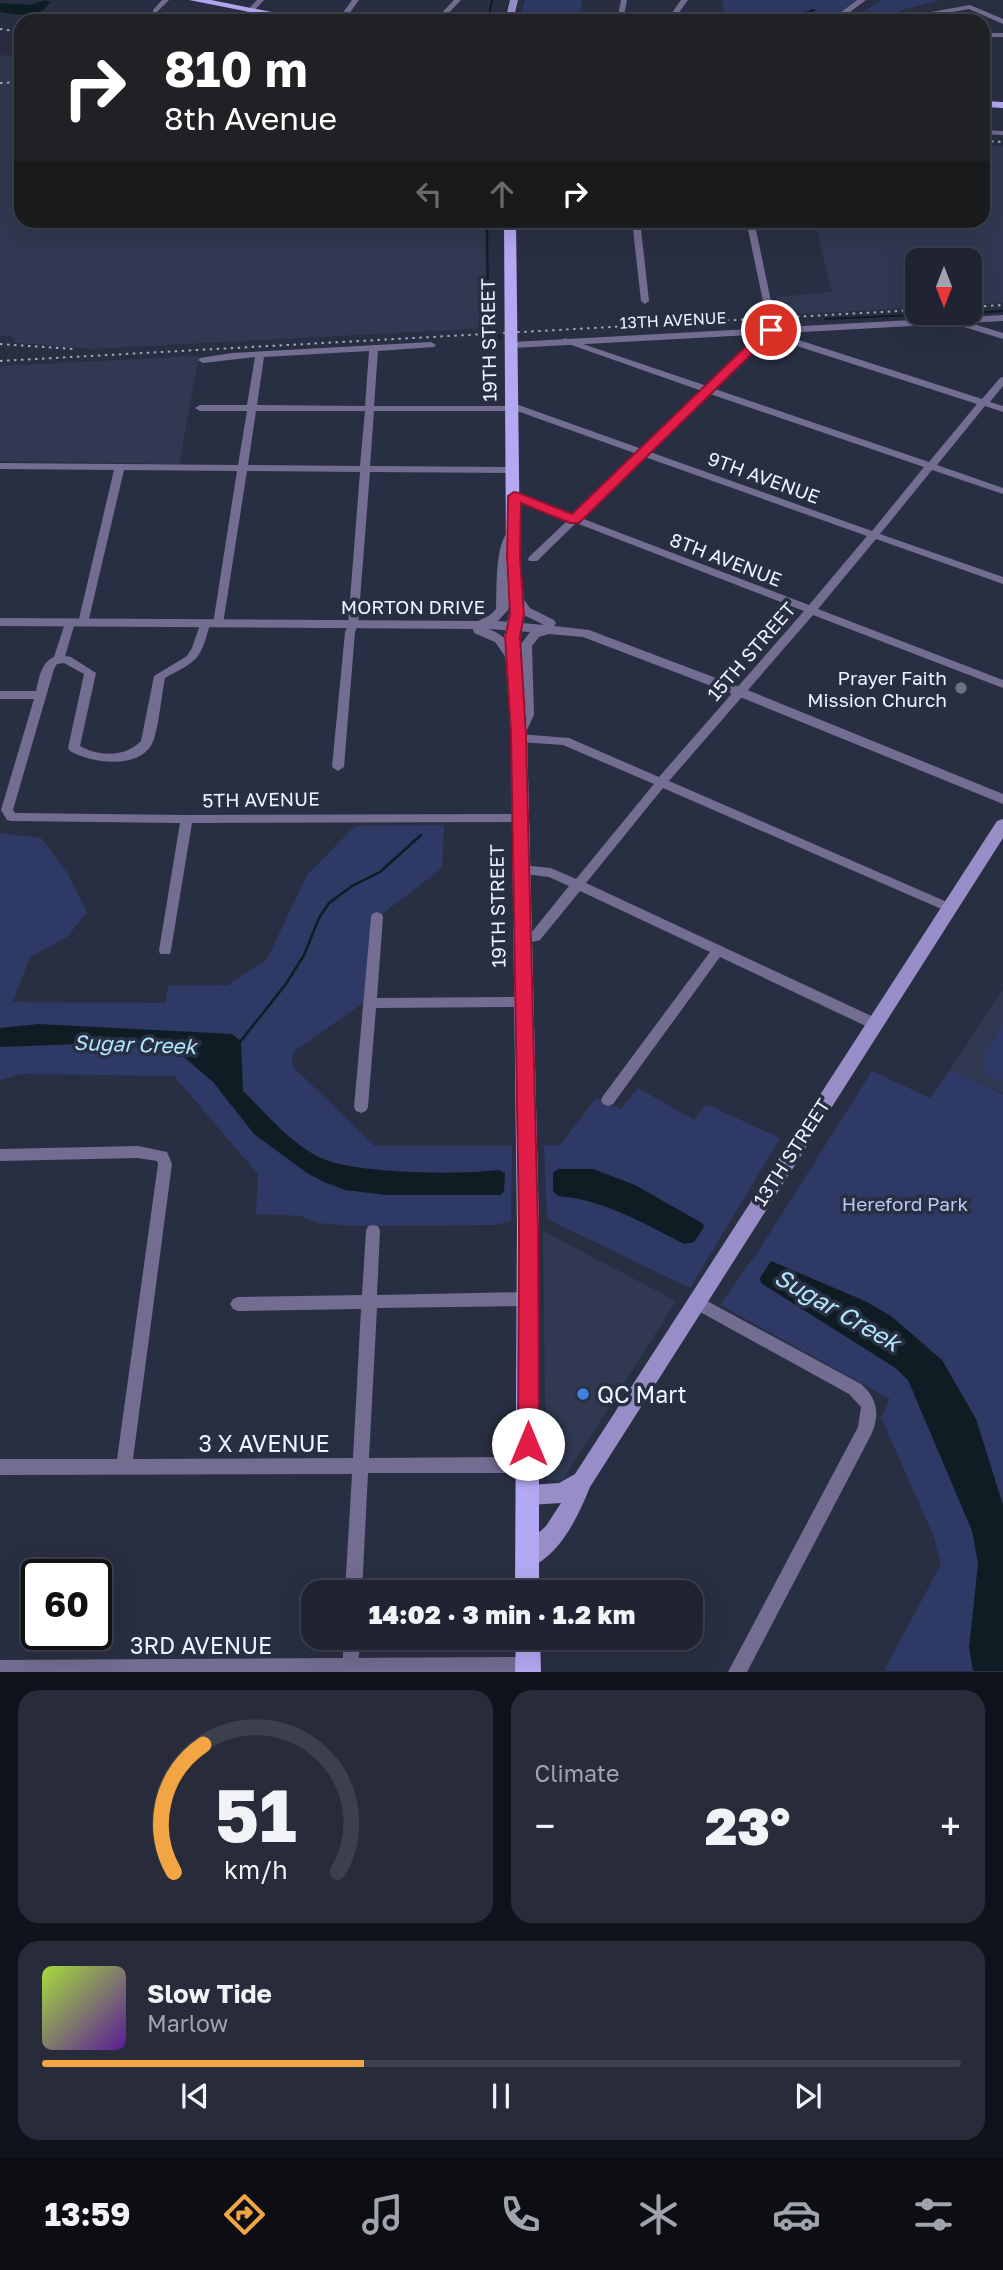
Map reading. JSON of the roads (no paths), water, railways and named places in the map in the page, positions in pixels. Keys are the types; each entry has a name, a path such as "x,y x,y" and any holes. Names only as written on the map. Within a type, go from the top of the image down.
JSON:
{"main road":[{"path":"194,0 273,14"},
{"name":"19TH STREET","path":"510,228 516,597 513,659 519,736 528,1299 527,1580"},
{"name":"13TH STREET","path":"528,1557 544,1548 577,1495 582,1481 1003,825"},
{"path":"529,1495 561,1493 582,1481"},
{"path":"528,1650 528,1669"}],"street":[{"path":"155,11 166,0"},
{"path":"247,14 261,0"},
{"path":"345,14 356,0"},
{"path":"444,14 458,0"},
{"path":"674,14 685,0"},
{"path":"843,14 862,0"},
{"path":"932,14 966,7 983,14"},
{"path":"637,228 645,301"},
{"path":"533,559 769,332 772,325 752,228"},
{"name":"13TH AVENUE","path":"982,319 1003,318"},
{"name":"13TH AVENUE","path":"513,345 905,324"},
{"path":"970,326 1003,336"},
{"path":"769,332 1003,409"},
{"path":"565,341 1003,491"},
{"path":"203,360 431,345"},
{"path":"338,767 350,632 353,625 374,349"},
{"path":"60,659 90,673 74,748 83,755 129,756 144,746 160,676 191,659 211,624 244,468 260,355"},
{"name":"15TH STREET","path":"522,940 538,934 1003,380"},
{"name":"9TH AVENUE","path":"200,408 513,407 1003,581"},
{"path":"0,695 41,695 50,665 60,659 77,623 120,467"},
{"path":"1,468 514,470"},
{"name":"8TH AVENUE","path":"514,496 1003,684"},
{"path":"462,625 494,618 502,610 503,556 515,525"},
{"path":"516,597 522,607 536,618 585,633"},
{"name":"MORTON DRIVE","path":"0,622 462,625 514,626 585,633 740,692 1003,799"},
{"path":"462,625 496,635 503,641 513,659"},
{"path":"558,629 539,632 527,642 527,715 519,736 565,741 950,908"},
{"name":"5TH AVENUE","path":"41,695 7,810 11,817 520,818"},
{"path":"165,950 187,819"},
{"path":"521,870 551,873 875,1024"},
{"path":"361,1107 377,917"},
{"path":"608,1100 718,951"},
{"path":"370,1003 523,1002"},
{"path":"0,1155 138,1152 162,1156 166,1164 124,1465"},
{"path":"355,1580 373,1231"},
{"path":"238,1304 528,1299"},
{"path":"696,1302 855,1389 866,1398 870,1410 865,1430 737,1671"},
{"name":"3 X AVENUE","path":"0,1467 529,1465"},
{"path":"351,1668 352,1650"},
{"name":"3RD AVENUE","path":"0,1670 528,1669"}],"water":[{"path":"45,0 50,2 34,14 0,12 0,3 31,5"},
{"name":"Sugar Creek","path":"39,1024 232,1034 241,1041 243,1091 280,1128 310,1152 337,1163 382,1170 435,1173 499,1170 505,1173 504,1191 501,1195 387,1195 345,1190 307,1173 254,1134 213,1082 185,1058 163,1046 134,1042 0,1047 0,1028"},
{"path":"558,1169 593,1169 635,1185 702,1223 704,1227 694,1242 684,1244 608,1207 558,1196 553,1191 553,1173"},
{"name":"Sugar Creek","path":"771,1261 865,1301 891,1316 942,1360 976,1419 1003,1505 1003,1671 973,1671 969,1648 978,1563 972,1531 908,1380 894,1367 761,1283 760,1278"}],"waterway":[{"path":"489,14 492,0"},
{"path":"802,14 814,10"},
{"path":"487,228 488,298 500,339"},
{"path":"982,312 1003,311"},
{"path":"825,319 905,315"},
{"path":"240,1042 286,984 304,955 319,918 329,903 352,886 380,872 421,835"},
{"name":"Sugar Creek","path":"111,1043 150,1044"}],"railway":[{"path":"0,29 14,31"},
{"path":"0,83 14,82"},
{"path":"990,141 1003,142"},
{"path":"982,306 1003,305"},
{"path":"0,361 905,311"},
{"path":"0,344 73,349"}],"place":[{"name":"Prayer Faith Mission Church","path":"961,688"},
{"name":"QC Mart","path":"583,1394"}],"park label":[{"name":"Hereford Park","path":"905,1203"}]}
